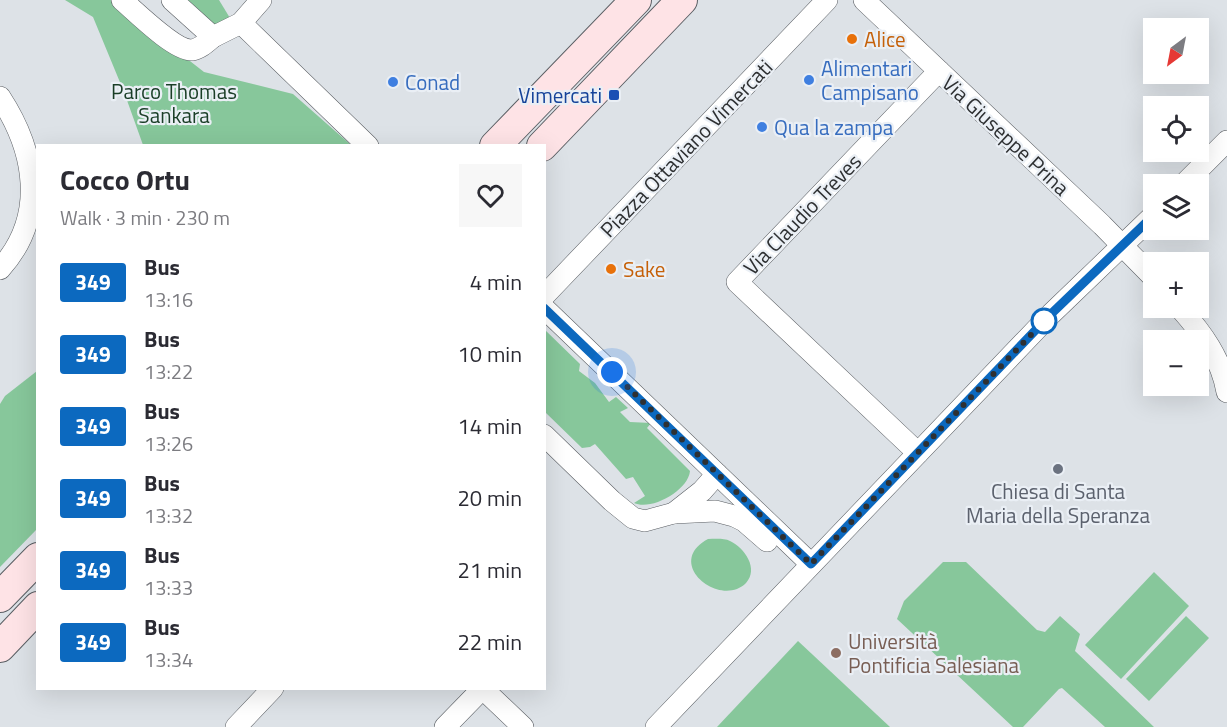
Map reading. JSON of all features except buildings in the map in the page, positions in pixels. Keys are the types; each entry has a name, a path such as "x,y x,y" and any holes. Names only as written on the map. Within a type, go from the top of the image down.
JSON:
{"street":[{"path":"122,0 171,41 185,49 194,50 213,37 241,23 261,0"},
{"path":"172,0 213,37"},
{"path":"497,144 636,0"},
{"path":"544,144 682,0"},
{"name":"Piazza Ottaviano Vimercati","path":"546,294 827,0"},
{"name":"Via Giuseppe Prina","path":"864,0 1143,267"},
{"path":"241,23 366,144"},
{"name":"Via Claudio Treves","path":"918,453 737,282 939,71"},
{"path":"0,97 18,126 24,142 31,188 25,226 12,255 0,269"},
{"path":"1194,174 1227,141"},
{"path":"656,727 1051,314 1143,225"},
{"path":"546,310 717,474 806,570"},
{"path":"1187,318 1215,355 1227,392"},
{"path":"546,437 612,501 633,518 652,520 674,513 715,510 734,516 750,525 806,570"},
{"path":"674,513 702,491 717,474"},
{"path":"0,597 36,560"},
{"path":"0,647 36,609"},
{"path":"236,727 271,690"},
{"path":"445,727 481,690"},
{"path":"483,690 523,727"}],"green space":[{"name":"Parco Thomas Sankara","path":"65,0 112,0 204,72 293,94 350,144 143,144 93,17"},
{"path":"179,0 219,0 233,23 214,32"},
{"path":"546,331 580,364 579,371 595,383 609,402 616,397 628,408 620,412 630,422 651,423 647,428 690,471 683,486 668,498 641,505 634,503 645,496 633,477 626,479 595,444 582,448 546,413"},
{"path":"36,372 36,530 0,567 0,404 5,396"},
{"path":"708,539 728,540 741,549 751,565 750,577 746,583 735,590 723,590 711,587 700,580 693,570 691,560 696,549"},
{"path":"943,562 966,562 1037,630 1045,632 1060,616 1080,634 1075,651 1154,727 1105,727 1062,688 1023,727 1013,727 897,619 904,601"},
{"path":"1154,572 1189,606 1121,679 1085,645"},
{"path":"1186,616 1209,638 1149,701 1126,679"},
{"path":"798,641 890,727 717,727"}],"bus line":[{"name":"349","path":"546,310 811,564 1074,290 1143,226"}],"place":[{"name":"Alice","path":"852,39"},
{"name":"Alimentari Campisano","path":"809,80"},
{"name":"Conad","path":"393,82"},
{"name":"Vimercati","path":"614,95"},
{"name":"Qua la zampa","path":"762,127"},
{"name":"Sake","path":"611,269"},
{"name":"Chiesa di Santa Maria della Speranza","path":"1058,469"},
{"name":"Università Pontificia Salesiana","path":"836,653"}],"route":[{"path":"612,372 811,564 1051,314 1044,321"}]}
